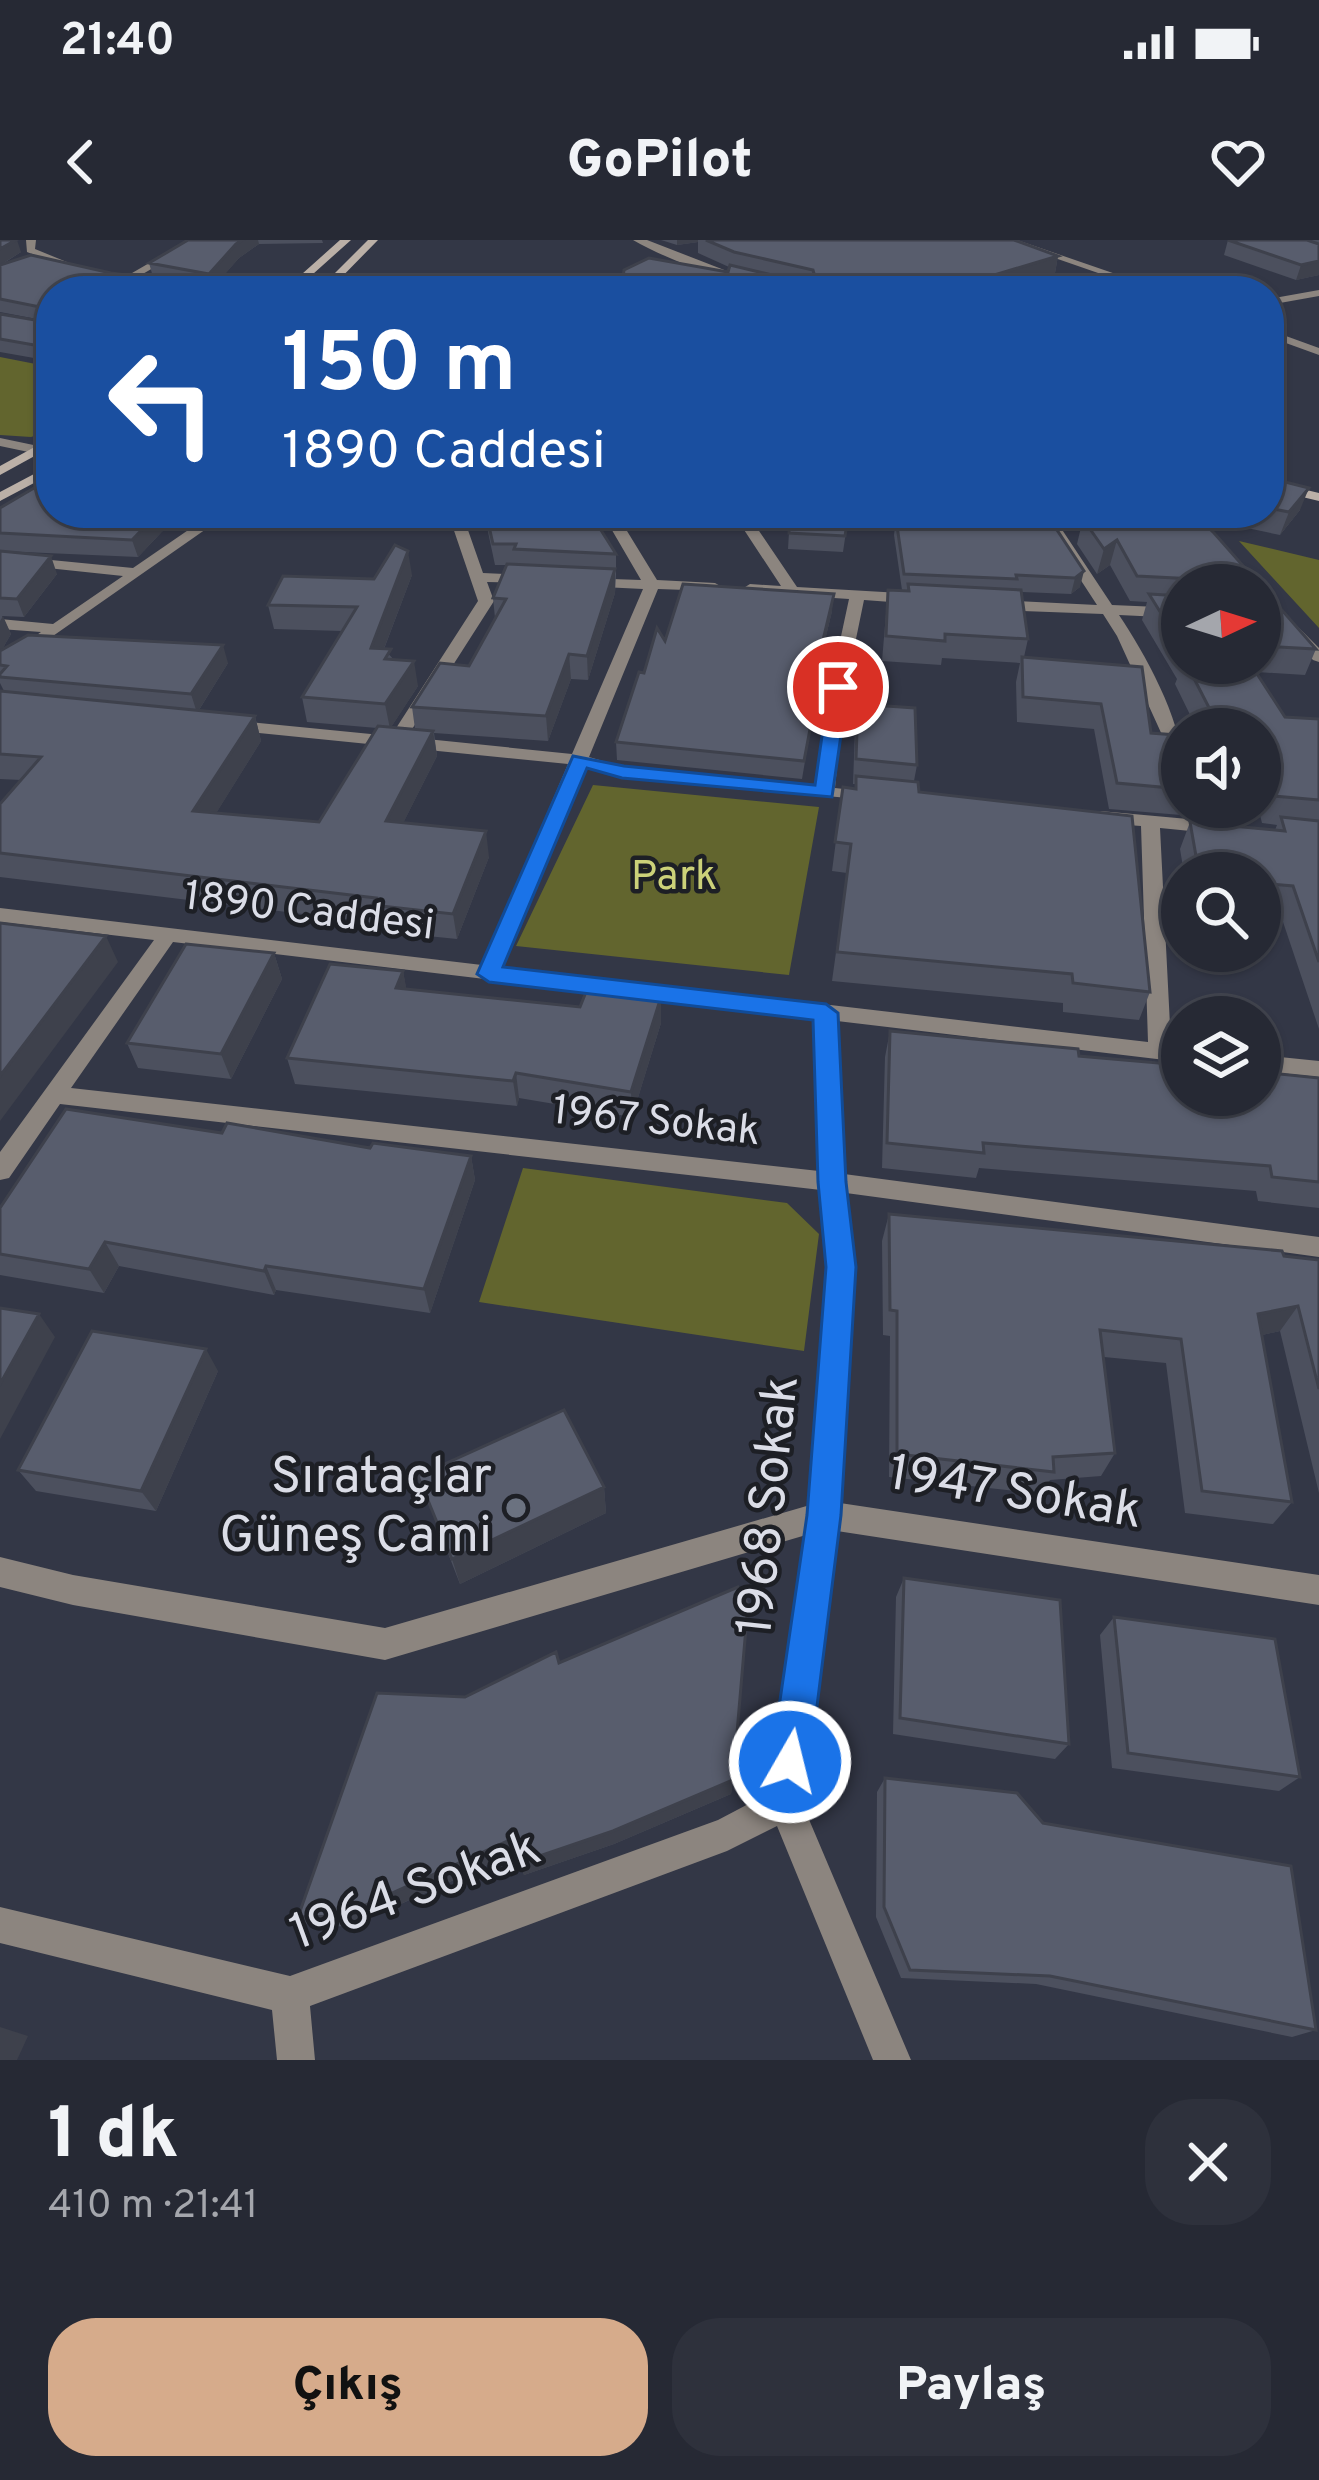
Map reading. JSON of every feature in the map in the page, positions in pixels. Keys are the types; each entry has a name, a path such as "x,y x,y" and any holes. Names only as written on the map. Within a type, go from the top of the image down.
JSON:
{"main road":[{"path":"305,276 346,240"},
{"path":"339,276 373,240"},
{"path":"0,471 36,451"},
{"path":"0,497 36,477"},
{"path":"1284,488 1319,497"}],"street":[{"path":"31,240 30,250 88,271"},
{"path":"131,276 196,240"},
{"path":"638,240 735,276"},
{"path":"1008,240 1115,276"},
{"path":"628,276 700,245"},
{"path":"21,266 42,256"},
{"path":"1284,299 1319,293"},
{"path":"1284,339 1319,352"},
{"path":"0,442 36,445"},
{"path":"0,668 199,528"},
{"path":"397,740 486,601 460,528"},
{"path":"618,528 652,585"},
{"path":"749,528 790,590"},
{"path":"1055,528 1109,612 1161,717"},
{"path":"1036,532 1059,533"},
{"path":"0,559 131,572"},
{"path":"478,577 543,580"},
{"path":"565,581 927,600"},
{"path":"489,974 652,585"},
{"path":"824,792 836,697 857,595"},
{"path":"974,604 1161,613"},
{"path":"0,624 54,628"},
{"path":"1281,624 1319,657"},
{"path":"210,724 580,760 622,772 892,799"},
{"path":"1088,816 1161,822"},
{"path":"1150,821 1166,996"},
{"name":"1890 Caddesi","path":"0,915 1161,1052"},
{"path":"0,1171 167,936"},
{"name":"1968 Sokak","path":"785,1803 824,1515 841,1267 832,1182 826,1013"},
{"path":"1281,1065 1319,1070"},
{"name":"1967 Sokak","path":"54,1095 832,1182 1319,1247"},
{"name":"1947 Sokak","path":"0,1572 73,1590 385,1643 824,1515 1319,1590"},
{"path":"785,1803 892,2060"},
{"name":"1964 Sokak","path":"0,1924 290,1995 727,1834 785,1803"},
{"path":"290,1995 296,2060"}],"green space":[{"path":"0,357 36,364 36,436 0,435"},
{"path":"1239,541 1319,560 1319,628 1281,587 1281,564 1260,564"},
{"name":"Park","path":"593,785 819,807 789,975 516,946"},
{"path":"523,1168 787,1203 819,1234 804,1351 479,1302"}],"building":[{"path":"188,240 243,240 209,274 149,263"},
{"path":"706,240 1014,240 1058,256 991,276 815,276 813,270 734,252"},
{"path":"1228,240 1307,240 1319,244 1319,261 1301,265"},
{"path":"31,255 134,276 36,276 36,306 0,299 0,265"},
{"path":"649,258 728,272 730,265 776,276 623,276 624,270"},
{"path":"0,314 36,320 36,345 0,339"},
{"path":"1284,482 1309,488 1289,512 1284,511"},
{"path":"36,487 36,528 144,528 132,540 0,533 0,508"},
{"path":"489,528 600,528 616,554 514,549 516,544 493,544"},
{"path":"789,528 846,528 845,536 789,533"},
{"path":"897,528 1056,528 1084,571 1075,578 1016,575 1017,579 904,574"},
{"path":"1089,528 1209,528 1241,564 1161,564 1161,577 1137,576 1117,540 1104,549"},
{"path":"395,545 408,551 371,648 391,649 385,659 414,661 385,704 302,697 357,607 268,605 283,576 374,579"},
{"path":"0,551 51,556 17,599 0,598"},
{"path":"507,564 615,569 587,656 569,654 546,716 412,707 440,663 469,666 506,599 493,598"},
{"path":"683,584 834,594 807,707 814,708 804,761 616,742 657,628 665,641"},
{"path":"908,584 1021,590 1028,639 945,634 945,641 886,636 888,590 909,591"},
{"path":"1149,594 1161,595 1161,613"},
{"path":"1281,609 1316,649 1281,647"},
{"path":"28,635 223,645 191,694 0,677 7,666 0,665 0,651"},
{"path":"1022,657 1142,667 1151,733 1161,734 1161,787 1117,783 1101,704 1023,697"},
{"path":"1197,684 1264,684 1279,708 1209,708"},
{"path":"0,691 255,716 193,811 319,822 378,726 433,731 386,821 486,831 453,914 372,905 376,898 0,853 0,804 41,757 0,754"},
{"path":"858,704 915,708 917,765 856,759"},
{"path":"1281,711 1285,717 1319,719 1319,800 1281,797"},
{"path":"856,776 918,782 919,792 1132,816 1150,992 1073,983 1072,974 837,952 851,844 835,842 843,787 856,789"},
{"path":"1281,817 1319,821 1319,962 1293,886 1281,885 1281,852 1195,852 1191,828 1285,831"},
{"path":"0,923 106,936 0,1076"},
{"path":"186,944 274,953 221,1054 127,1043"},
{"path":"330,964 403,971 396,988 580,1007 588,987 661,997 631,1092 516,1073 513,1081 287,1058"},
{"path":"890,1031 1078,1049 1079,1056 1161,1063 1161,1116 1281,1116 1281,1074 1319,1078 1319,1182 1272,1177 1270,1166 983,1143 984,1153 887,1143"},
{"path":"66,1109 222,1133 227,1123 370,1148 373,1143 471,1156 424,1289 266,1266 264,1271 105,1242 89,1269 0,1254 0,1208"},
{"path":"889,1214 1282,1251 1284,1256 1319,1260 1319,1389 1298,1306 1258,1314 1292,1502 1202,1491 1181,1339 1100,1330 1115,1453 1053,1457 1054,1472 897,1454 897,1311 890,1310"},
{"path":"0,1308 39,1314 0,1384"},
{"path":"92,1331 206,1349 141,1491 18,1470"},
{"name":"Sırataçlar Güneş Cami","path":"564,1410 604,1487 452,1559 418,1476"},
{"path":"904,1578 1060,1600 1069,1744 900,1718"},
{"path":"738,1587 748,1604 733,1780 613,1831 519,1863 512,1839 341,1916 298,1917 377,1693 465,1697 556,1652 559,1663"},
{"path":"1114,1617 1275,1639 1300,1777 1128,1753"},
{"path":"885,1778 1017,1793 1043,1823 1291,1866 1316,2030 1050,1976 910,1970 884,1907"}],"place":[{"name":"Sırataçlar Güneş Cami","path":"516,1508"}],"route":[{"path":"790,1762 824,1515 841,1267 832,1182 826,1013 489,974 580,760 622,772 824,792 838,687"}]}
